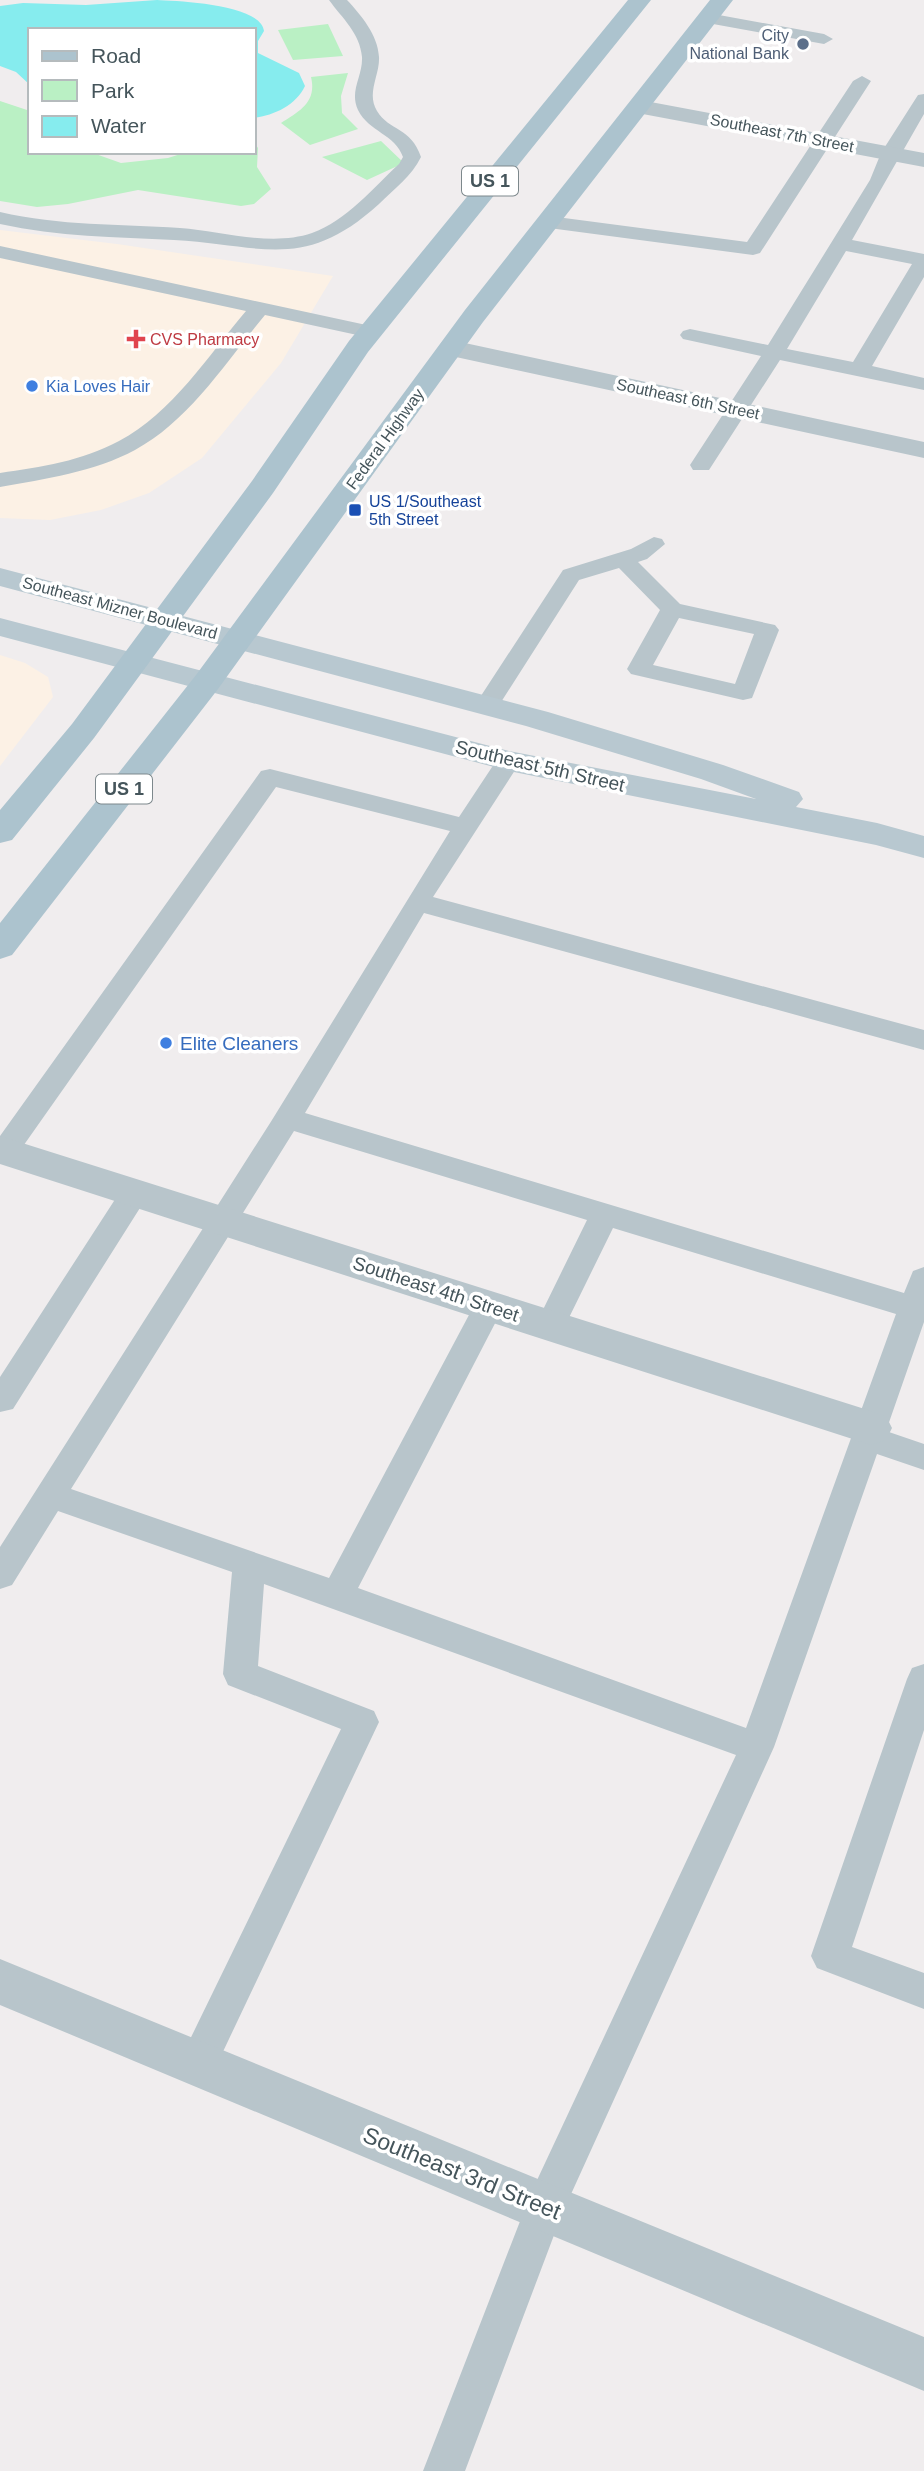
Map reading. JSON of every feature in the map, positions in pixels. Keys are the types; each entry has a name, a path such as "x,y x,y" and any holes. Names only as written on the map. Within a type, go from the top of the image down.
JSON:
{"main road":[{"name":"US 1","path":"0,832 83,731 133,664 371,332 517,148 640,0"},
{"name":"Federal Highway","path":"0,947 207,682 451,348 715,9"},
{"name":"Southeast Mizner Boulevard","path":"0,577 239,639"},
{"path":"0,627 207,682"},
{"name":"Southeast 5th Street","path":"239,639 537,719 738,780 877,835"},
{"name":"Southeast 5th Street","path":"207,682 509,761 877,835 924,847"},
{"path":"509,761 537,719"}],"street":[{"name":"Southeast 7th Street","path":"640,107 924,160"},
{"name":"Southeast 6th Street","path":"451,348 924,449"},
{"name":"Southeast 4th Street","path":"2,1151 489,1306 869,1433"},
{"name":"Southeast 3rd Street","path":"0,1982 924,2364"}],"lane":[{"path":"0,218 115,233 175,234 277,244 317,237 333,230 407,167 412,157 403,138 367,112 361,96 370,66 369,47 364,34 338,0"},
{"path":"715,9 824,39"},
{"path":"549,222 753,249 862,81"},
{"path":"701,465 739,411 879,180 890,153 924,99"},
{"path":"840,244 924,260 859,370"},
{"path":"0,252 371,332"},
{"path":"0,480 39,474 102,457 142,437 167,416 259,309"},
{"path":"690,335 924,384"},
{"path":"487,705 571,575 639,554 654,544"},
{"path":"623,559 672,609 767,630 743,693 639,669 672,609"},
{"path":"0,1575 287,1118 417,902 509,761"},
{"path":"2,1151 270,777 465,827"},
{"path":"417,902 924,1040"},
{"path":"287,1118 605,1214 918,1293 757,1747 545,2207 444,2471"},
{"path":"2,1400 135,1192"},
{"path":"550,1326 605,1214"},
{"path":"337,1595 489,1306"},
{"path":"869,1433 924,1457"},
{"path":"50,1495 337,1595 757,1747"},
{"path":"197,2064 362,1722 240,1674 249,1564"},
{"path":"924,1679 830,1956 924,1991"}],"shaded area":[{"path":"0,230 117,244 333,276 281,363 202,458 149,493 101,510 50,520 0,518"},
{"path":"0,655 25,663 48,677 53,697 0,766"}],"green space":[{"path":"328,24 343,56 293,60 278,30"},
{"path":"348,73 341,96 342,113 358,129 310,145 281,123 300,110 309,99 312,93 311,77"},
{"path":"0,101 28,110 28,154 96,154 121,163 181,154 256,154 256,145 257,167 271,189 254,204 241,206 138,190 68,204 37,207 0,201"},
{"path":"381,141 404,163 367,180 322,157"}],"water":[{"path":"182,1 217,6 249,15 259,22 264,31 258,41 258,53 299,73 305,86 296,99 284,108 256,118 256,28 28,28 28,83 16,72 0,66 0,6 23,3 86,5"}],"place":[{"name":"City National Bank","path":"803,44"},
{"name":"CVS Pharmacy","path":"136,339"},
{"name":"Kia Loves Hair","path":"32,386"},
{"name":"US 1/Southeast 5th Street","path":"355,510"},
{"name":"Elite Cleaners","path":"166,1043"}]}
